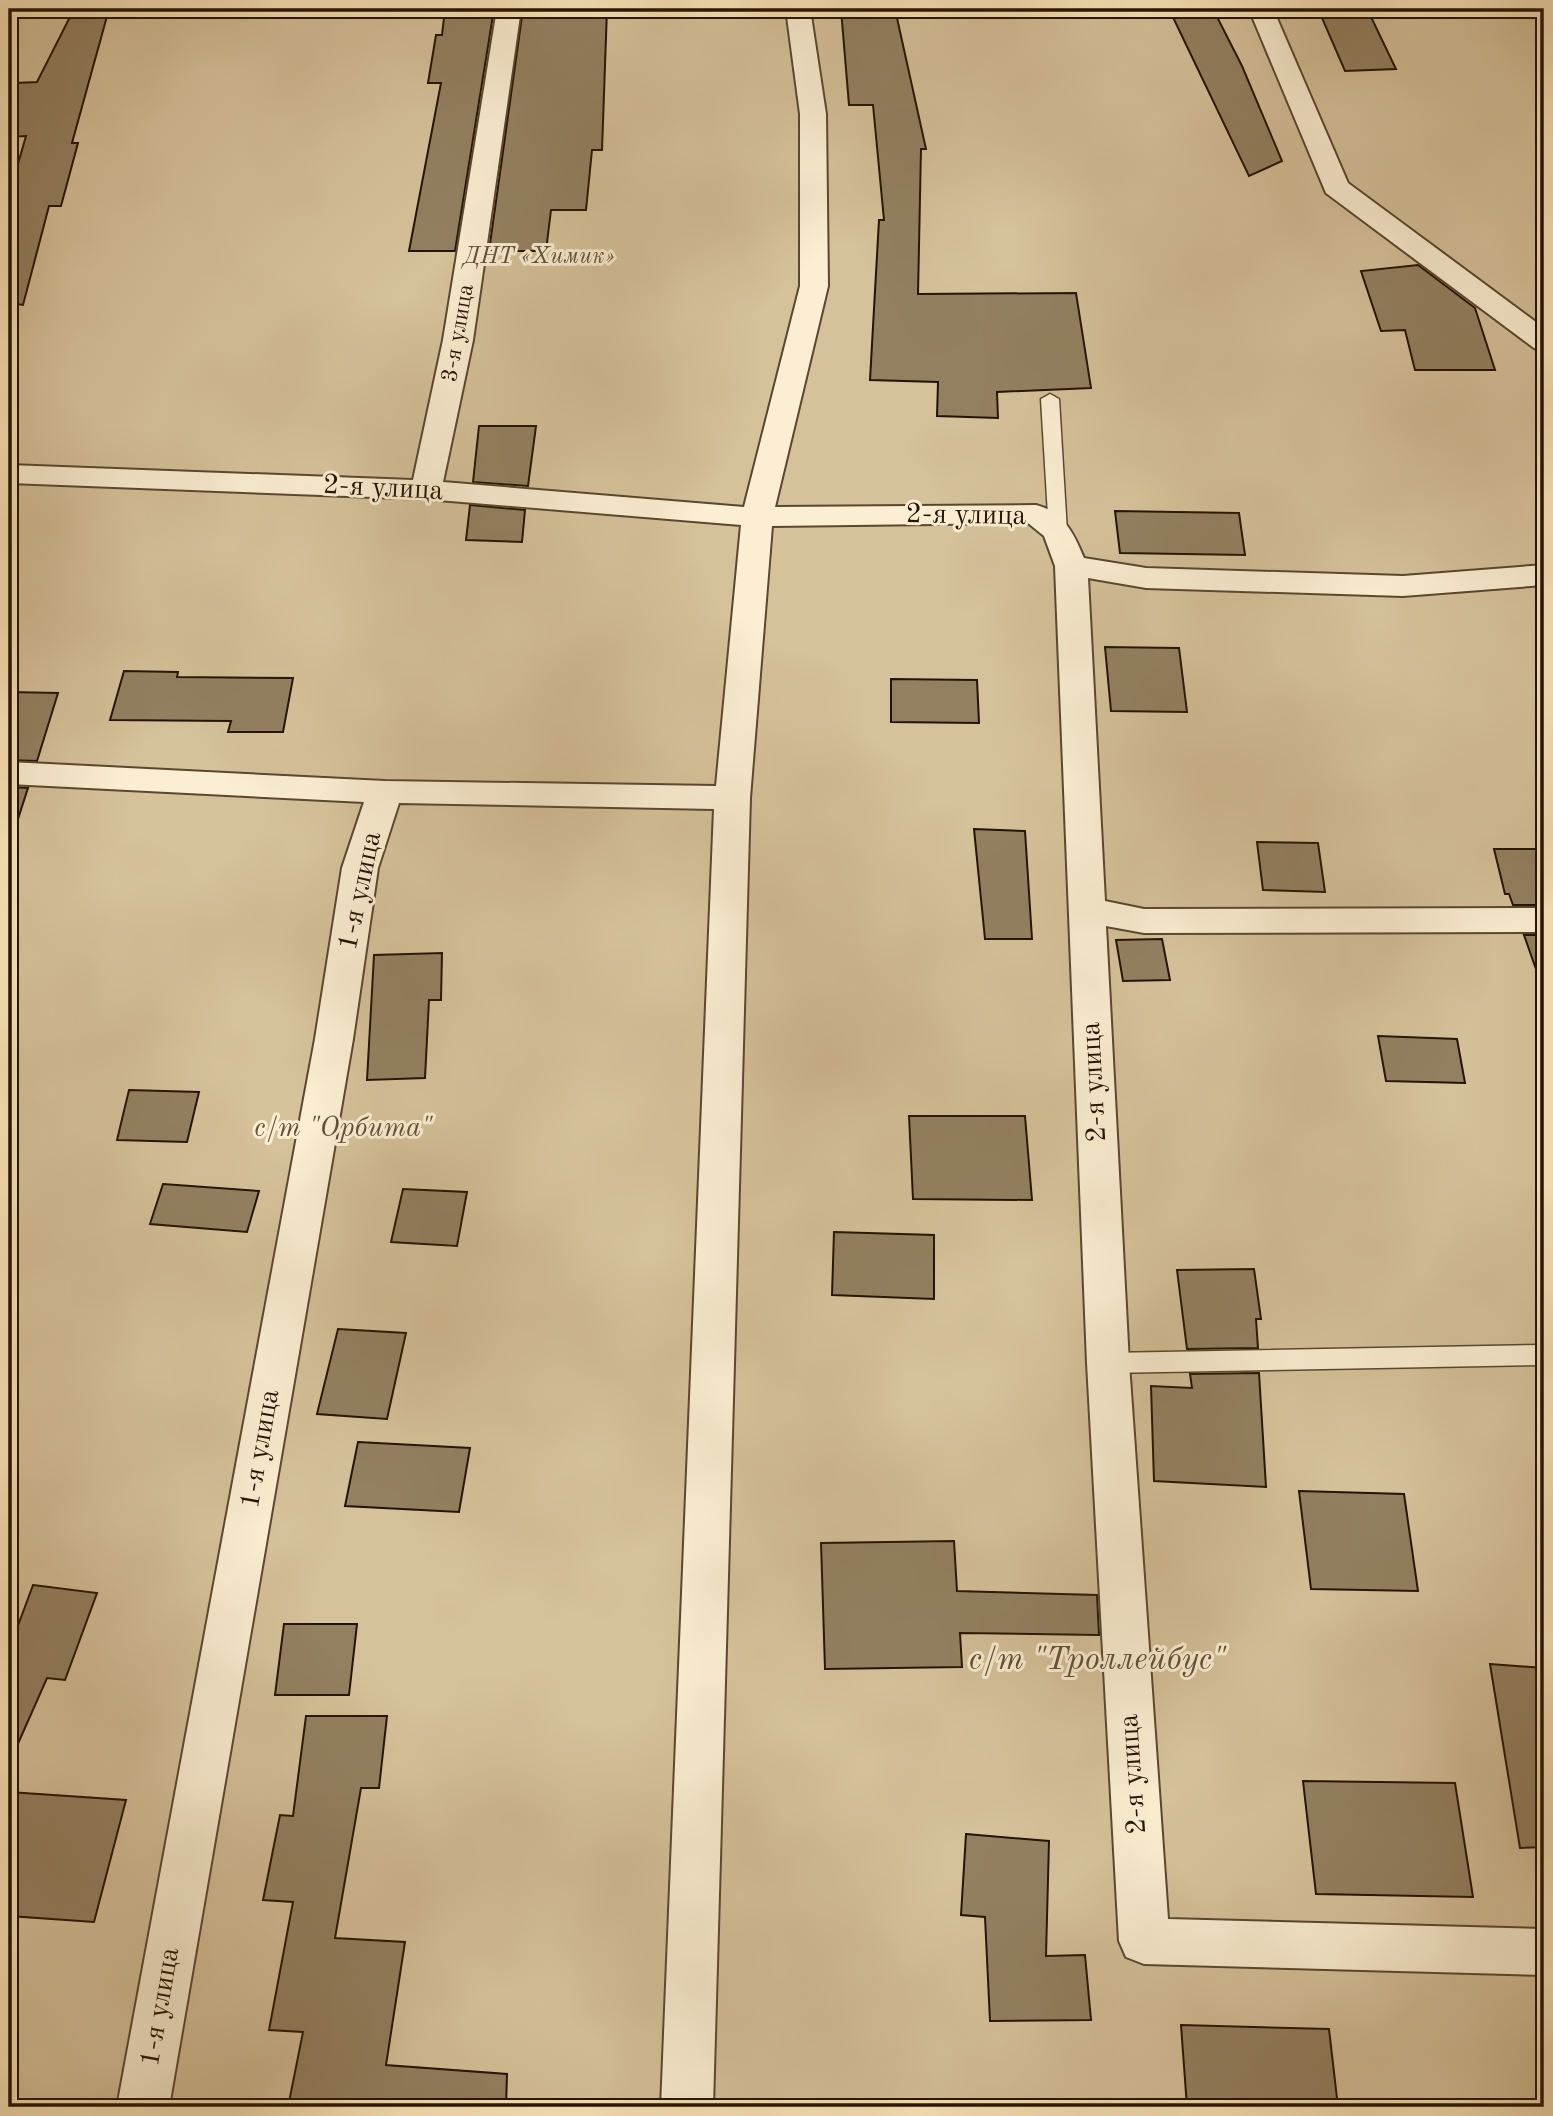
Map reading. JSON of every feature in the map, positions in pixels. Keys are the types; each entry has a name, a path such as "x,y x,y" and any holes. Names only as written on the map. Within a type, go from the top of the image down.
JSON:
{"street":[{"name":"3-я улица","path":"426,490 458,340 509,9"},
{"path":"687,2107 732,798 757,517 814,286 813,114 798,9"},
{"path":"1261,9 1336,187 1544,342"},
{"name":"2-я улица","path":"9,474 426,490 757,517 1036,514 1065,549 1087,910 1108,1363 1144,1941 1544,1952"},
{"path":"1065,549 1146,578 1404,586 1488,577 1544,575"},
{"path":"9,773 385,792 732,798"},
{"name":"1-я улица","path":"143,2107 334,1039 360,868 385,792"},
{"path":"1087,910 1144,920 1544,920"}],"lane":[{"path":"1050,399 1065,549"},
{"path":"1108,1363 1544,1355"}],"green space":[{"path":"9,9 1544,9 1544,2107 9,2107"}],"building":[{"path":"74,9 109,9 72,143 78,143 61,206 49,206 23,305 9,303 9,195 26,136 9,137 9,107 16,83 37,82"},
{"path":"445,9 494,9 455,251 409,251 441,83 428,83 436,35 442,35"},
{"path":"523,9 607,9 602,150 592,150 586,210 551,210 546,251 489,251"},
{"path":"841,9 895,9 926,149 921,149 918,294 1076,293 1091,388 997,392 998,418 937,416 938,382 870,380 879,220 884,220 873,105 849,105"},
{"path":"1169,9 1213,9 1242,66 1282,161 1249,176"},
{"path":"1371,17 1396,69 1345,71 1322,18"},
{"path":"1418,265 1475,308 1495,370 1415,370 1405,330 1381,331 1361,271"},
{"path":"479,426 536,426 528,486 473,482"},
{"path":"470,505 525,510 522,542 466,540"},
{"path":"1115,511 1239,513 1245,555 1120,553"},
{"path":"1105,647 1179,648 1187,712 1111,711"},
{"path":"124,671 178,672 177,677 293,678 283,732 228,732 231,721 110,720"},
{"path":"891,679 977,680 979,723 891,722"},
{"path":"9,692 58,693 37,761 9,760"},
{"path":"9,787 28,788 18,819 9,818"},
{"path":"974,829 1025,831 1032,939 985,939"},
{"path":"1257,842 1318,843 1325,892 1263,890"},
{"path":"1494,849 1544,849 1544,905 1513,905 1509,894 1505,894"},
{"path":"1524,935 1544,935 1544,974 1538,975"},
{"path":"1162,939 1170,980 1123,981 1116,940"},
{"path":"442,953 441,1000 429,1000 425,1078 367,1080 374,955"},
{"path":"1378,1036 1457,1039 1465,1083 1386,1081"},
{"path":"129,1090 199,1092 187,1142 117,1140"},
{"path":"909,1116 1025,1116 1032,1200 913,1199"},
{"path":"163,1184 259,1191 247,1232 150,1224"},
{"path":"403,1189 467,1192 457,1246 391,1242"},
{"path":"834,1232 934,1235 934,1299 832,1295"},
{"path":"1254,1269 1261,1319 1256,1319 1258,1348 1187,1349 1177,1270"},
{"path":"338,1329 406,1333 387,1419 317,1414"},
{"path":"1259,1373 1266,1487 1154,1481 1151,1386 1192,1388 1190,1374"},
{"path":"358,1442 470,1448 459,1512 345,1506"},
{"path":"1299,1491 1404,1494 1418,1591 1311,1589"},
{"path":"954,1541 957,1591 1097,1595 1099,1635 960,1633 962,1667 825,1669 821,1543"},
{"path":"33,1585 97,1593 65,1680 47,1678 9,1764 9,1650"},
{"path":"284,1624 357,1624 349,1695 275,1695"},
{"path":"1490,1664 1544,1668 1544,1847 1520,1848"},
{"path":"306,1716 387,1716 379,1788 361,1788 335,1938 405,1942 386,2065 507,2074 506,2107 288,2107 303,2032 269,2030 293,1902 263,1900 280,1815 293,1816"},
{"path":"1303,1781 1455,1783 1473,1897 1316,1894"},
{"path":"9,1792 126,1800 94,1922 9,1916"},
{"path":"966,1834 1049,1841 1046,1956 1085,1955 1091,2020 990,2021 985,1917 961,1915"},
{"path":"1181,2025 1329,2029 1338,2107 1187,2107"}],"park label":[{"name":"ДНТ «Химик»","path":"539,256"},
{"name":"с/т \"Орбита\"","path":"343,1129"},
{"name":"с/т \"Троллейбус\"","path":"1097,1660"}]}
